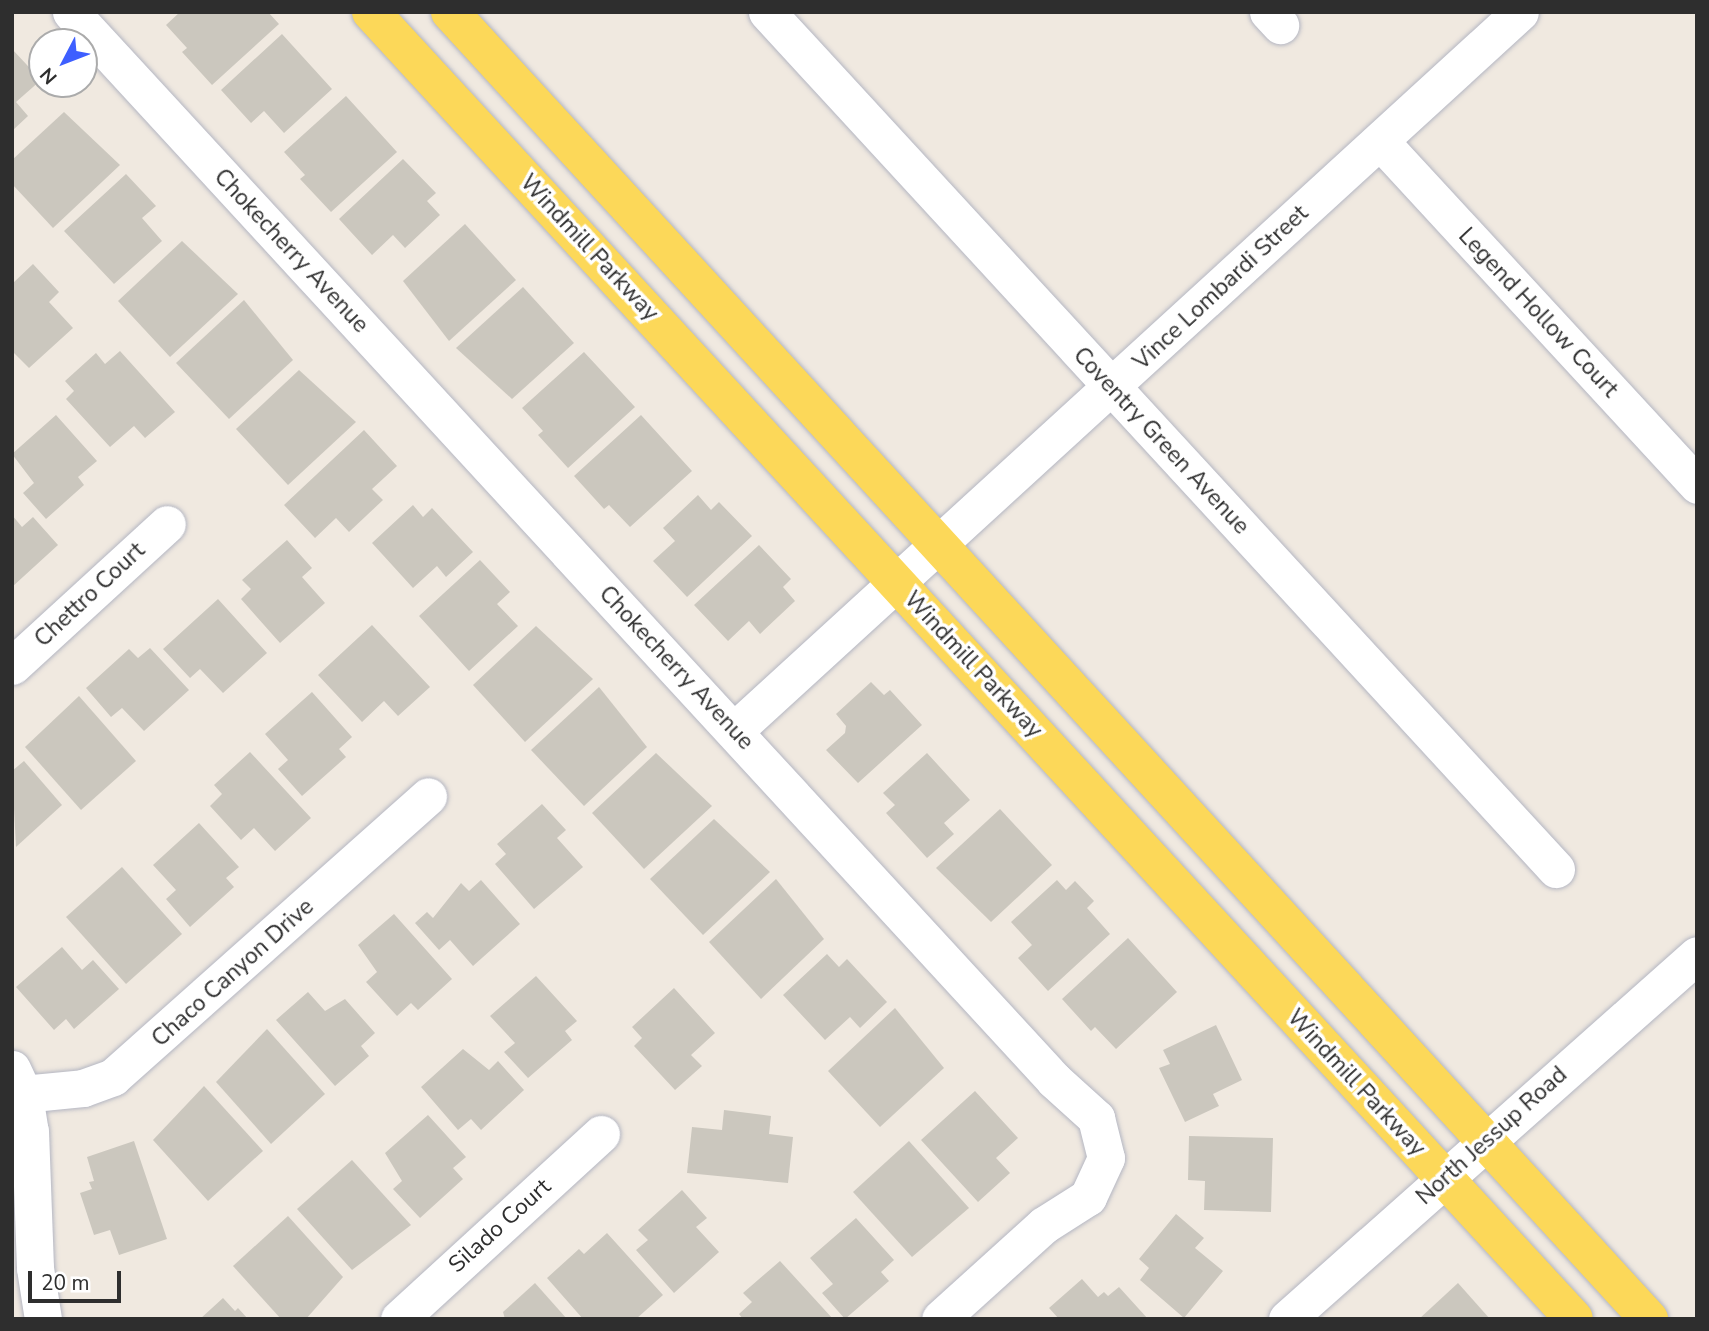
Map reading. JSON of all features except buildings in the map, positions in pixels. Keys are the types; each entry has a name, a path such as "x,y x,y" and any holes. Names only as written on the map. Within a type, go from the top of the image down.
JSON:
{"main road":[{"name":"Windmill Parkway","path":"371,12 1574,1319"},
{"path":"450,12 1649,1319"}],"street":[{"name":"Chokecherry Avenue","path":"71,12 1054,1080 1096,1118 1106,1158 1088,1197 1044,1225 940,1319"},
{"name":"Coventry Green Avenue","path":"767,12 1556,869"},
{"name":"Vince Lombardi Street","path":"734,732 1520,12"},
{"name":"Legend Hollow Court","path":"1380,141 1697,485"},
{"name":"Chettro Court","path":"12,666 167,524"},
{"name":"Chaco Canyon Drive","path":"16,1086 83,1088 113,1077 428,796"},
{"name":"North Jessup Road","path":"1287,1319 1697,955"},
{"path":"16,1086 30,1131 34,1268 43,1319"},
{"name":"Silado Court","path":"399,1319 601,1134"}]}
